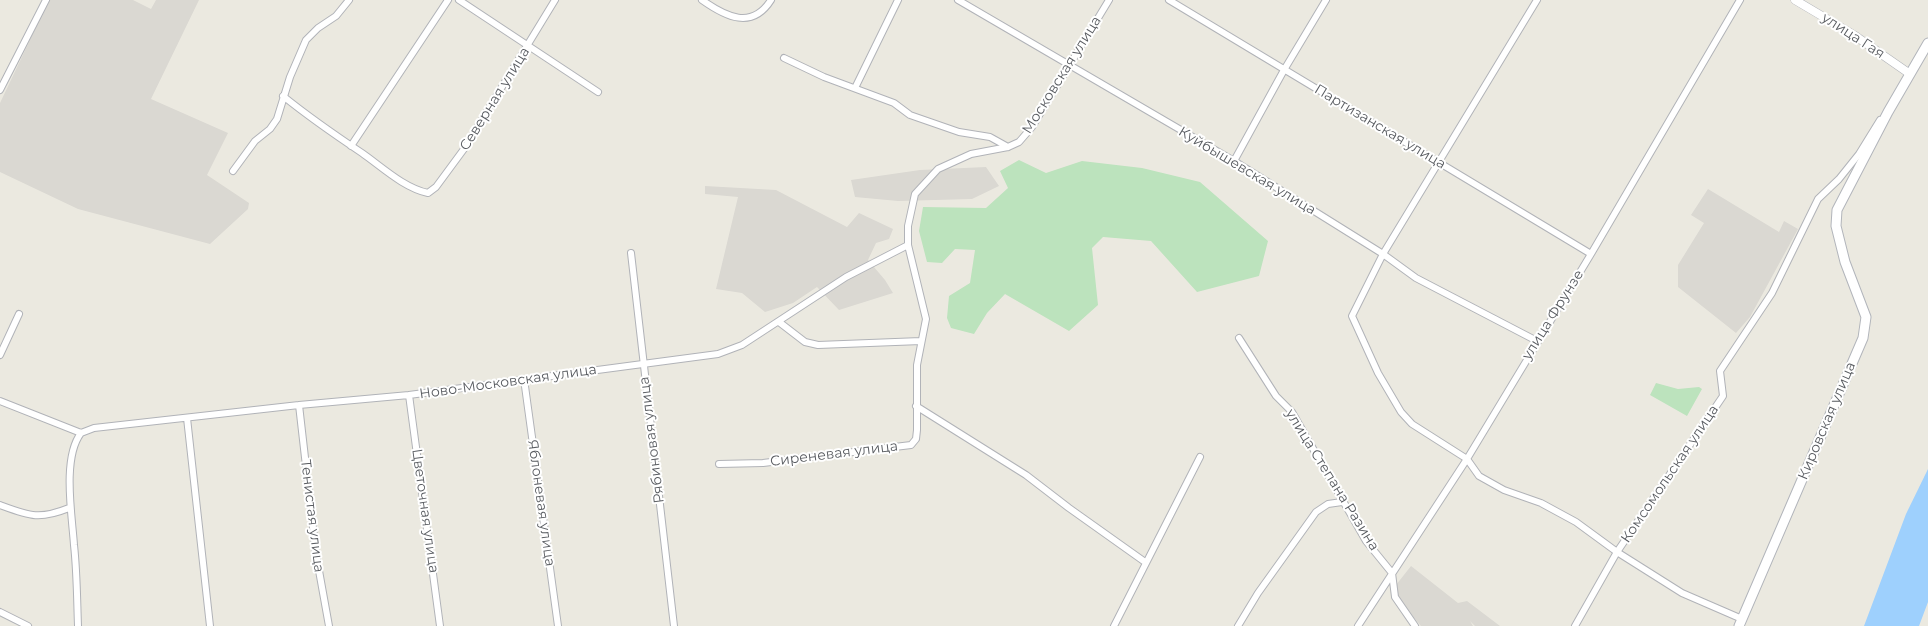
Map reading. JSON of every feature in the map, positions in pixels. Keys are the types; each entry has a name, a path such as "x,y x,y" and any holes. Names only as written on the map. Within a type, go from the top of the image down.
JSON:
{"main road":[{"name":"Комсомольская улица","path":"1837,210 1863,152 1928,43"},
{"name":"Кировская улица","path":"1740,623 1863,338 1866,317 1845,262 1836,226 1837,210"}],"street":[{"path":"0,90 46,0"},
{"path":"233,170 255,141 270,129 277,119 306,40 318,28 336,16 349,0"},
{"path":"284,96 314,122 351,146 448,0"},
{"path":"460,0 598,92"},
{"name":"Северная улица","path":"351,146 396,177 420,191 428,193 436,187 464,149 555,0"},
{"path":"702,0 726,15 748,19 763,12 771,0"},
{"path":"855,88 898,0"},
{"name":"Куйбышевская улица","path":"958,0 1234,161 1383,254 1416,278 1537,341"},
{"name":"Московская улица","path":"926,319 908,244 908,226 915,194 938,169 971,154 1008,147 1019,142 1032,127 1109,0"},
{"name":"Партизанская улица","path":"1170,0 1591,254"},
{"path":"1234,161 1284,70 1326,0"},
{"path":"1537,0 1383,254 1352,316 1378,373 1401,412 1412,424 1467,458 1479,476 1504,490 1541,503 1576,522 1617,552 1682,592 1740,623"},
{"name":"улица Фрунзе","path":"1358,626 1467,458 1591,254 1740,0"},
{"name":"улица Гая","path":"1796,0 1854,35 1910,74"},
{"path":"784,58 824,77 894,103 910,116 960,132 990,137 1008,147"},
{"name":"Комсомольская улица","path":"1574,626 1617,552 1723,396 1720,371 1772,293 1818,199 1863,152"},
{"name":"Ново-Московская улица","path":"81,433 94,428 298,405 410,396 718,354 742,345 846,277 908,244"},
{"name":"Рябиновая улица","path":"630,253 674,626"},
{"path":"0,355 19,314"},
{"name":"Сиреневая улица","path":"719,464 762,463 911,445 916,439 916,406 921,341 926,319"},
{"path":"779,322 805,342 818,345 921,341"},
{"name":"улица Степана Разина","path":"1239,338 1276,396 1292,412 1366,541 1392,573"},
{"name":"Яблоневая улица","path":"524,380 558,626"},
{"name":"Цветочная улица","path":"410,396 440,626"},
{"path":"0,401 81,433 74,442 69,508 74,544 78,626"},
{"name":"Тенистая улица","path":"298,405 316,554 329,626"},
{"path":"916,406 1026,475 1145,562"},
{"path":"187,418 210,626"},
{"path":"1115,626 1145,562 1200,457"},
{"path":"1238,626 1258,593 1316,512 1328,504 1342,502"},
{"path":"0,505 26,515 48,516 69,508"},
{"path":"1392,573 1395,597 1415,626"},
{"path":"0,612 28,626"}],"shaded area":[{"path":"49,0 133,0 151,9 156,0 199,0 151,99 228,133 207,175 249,203 248,209 210,244 78,209 0,172 0,103"},
{"path":"986,167 999,186 972,199 898,201 855,197 851,180 920,170"},
{"path":"705,186 776,190 847,227 859,213 893,229 889,239 876,243 868,260 893,293 839,310 817,287 793,303 765,312 742,293 716,289 738,197 705,194"},
{"path":"1708,189 1779,232 1784,221 1798,229 1750,317 1736,333 1678,287 1678,265 1704,223 1691,215"},
{"path":"1411,566 1458,603 1467,601 1500,626 1475,626 1470,621 1473,626 1421,626 1398,599 1396,585"}],"green space":[{"path":"1019,160 1046,173 1082,161 1142,168 1200,182 1268,241 1259,276 1197,292 1151,241 1103,237 1092,248 1098,305 1069,331 1005,294 987,313 974,334 951,328 947,318 949,296 970,283 975,250 955,249 942,263 927,262 919,231 923,207 986,208 1008,188 1000,171"},
{"path":"1656,383 1678,389 1699,387 1702,389 1687,416 1650,395"}],"water":[{"path":"1928,469 1928,602 1919,626 1864,626 1906,514"}]}
